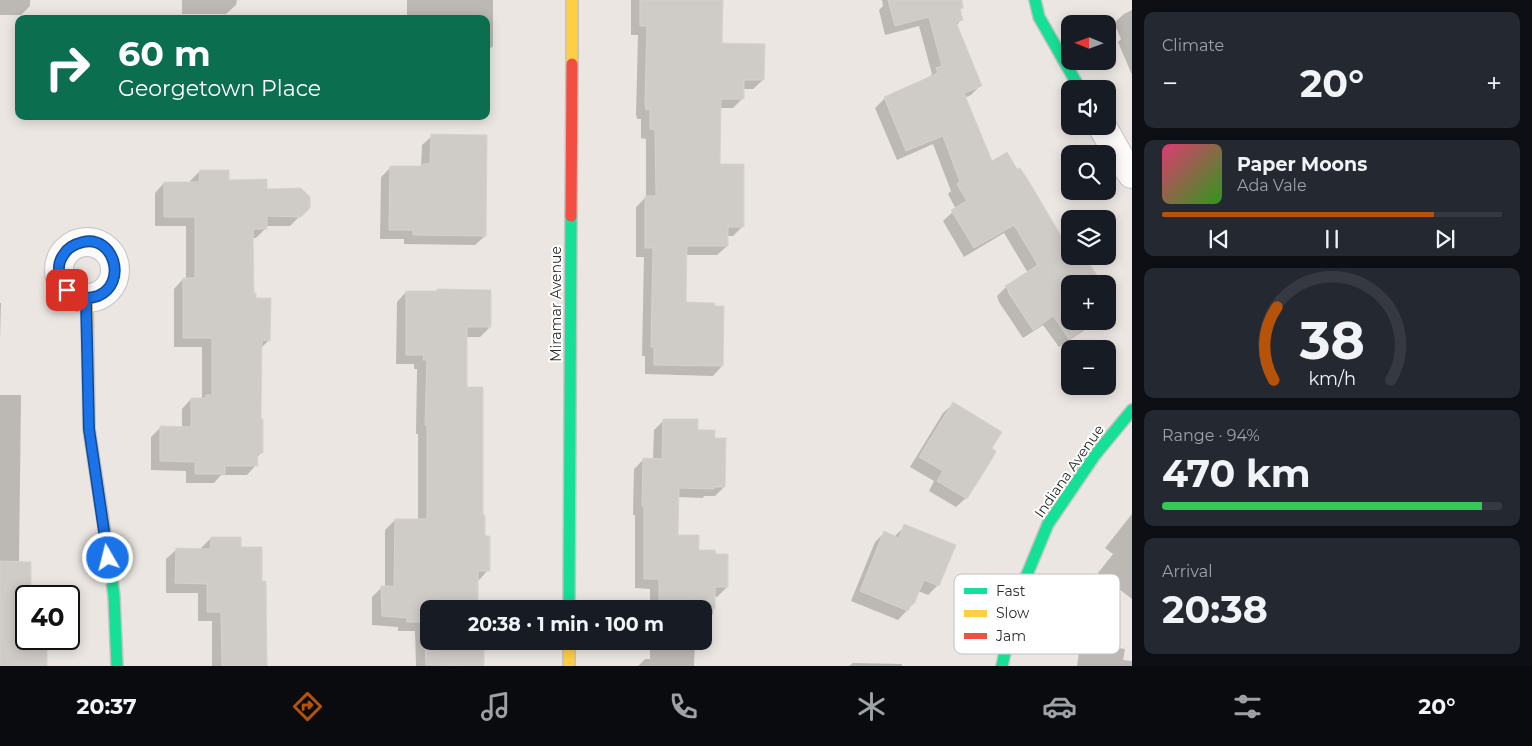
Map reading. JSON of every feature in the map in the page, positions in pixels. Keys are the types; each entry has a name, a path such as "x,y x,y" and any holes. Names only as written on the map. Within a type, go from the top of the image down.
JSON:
{"street":[{"name":"Miramar Avenue","path":"569,600 572,0"},
{"path":"1035,0 1039,18 1075,80"},
{"path":"1107,135 1132,174"},
{"path":"86,298 89,429 114,596 118,666"},
{"name":"Indiana Avenue","path":"1027,574 1048,524 1095,455 1132,410"},
{"path":"569,650 569,666"}],"building":[{"path":"640,0 723,0 722,43 765,44 764,80 744,80 744,99 721,99 720,164 744,164 744,227 728,227 728,246 687,246 686,302 715,303 715,306 724,306 723,366 654,365 654,347 651,347 653,248 645,248 645,196 656,196 655,130 650,129 650,110 646,110 645,104 647,26 640,26"},
{"path":"888,0 962,0 963,8 960,9 963,20 956,22 982,86 964,93 992,161 1007,152 1017,169 1020,168 1028,180 1061,236 1061,265 1090,265 1097,275 1061,275 1061,328 1053,316 1033,330 1005,286 1038,265 1014,225 974,248 951,210 967,201 957,184 960,182 943,136 906,151 884,97 938,73 936,68 942,66 929,17 895,26"},
{"path":"431,134 487,135 486,236 413,235 413,230 389,230 390,166 423,166 423,164 430,164"},
{"path":"200,170 229,170 229,180 267,179 267,189 301,188 310,197 310,208 301,217 267,216 267,229 253,229 254,293 256,293 256,298 271,298 270,341 262,340 261,419 263,419 263,453 257,453 258,466 225,466 225,474 195,474 195,462 160,461 160,426 191,427 191,398 206,398 206,395 212,395 212,338 183,338 183,278 195,278 195,217 164,217 164,182 199,182"},
{"path":"437,289 491,290 491,327 467,327 467,387 483,387 483,515 485,515 485,536 490,536 490,571 478,571 478,600 420,600 420,622 407,622 407,618 382,616 381,586 394,586 395,519 427,519 427,425 425,425 427,360 423,360 424,355 406,355 406,291 437,291"},
{"path":"1063,330 1082,330 1069,339"},
{"path":"953,402 1002,432 992,448 996,451 992,459 967,499 937,481 943,471 919,457"},
{"path":"663,419 698,419 698,430 715,430 715,438 726,438 725,487 714,487 714,489 679,488 678,535 699,535 699,550 715,550 716,554 728,554 728,587 715,587 715,609 712,609 712,600 659,600 659,579 644,579 643,458 662,459"},
{"path":"904,524 956,545 939,586 924,580 914,604 912,603 908,611 860,591 884,531 899,538"},
{"path":"211,537 241,537 241,547 262,547 262,581 266,581 267,666 222,666 221,612 207,612 207,584 175,583 176,548 210,549"},
{"path":"0,561 31,562 31,585 15,585 15,650 47,650 47,666 0,666"},
{"path":"425,650 484,650 484,666 426,665"}],"traffic: fast":[{"path":"1035,0 1039,17 1075,80"},
{"path":"569,600 571,216"},
{"path":"1027,574 1048,524 1095,455 1132,410"},
{"path":"111,573 114,596 117,666"},
{"path":"1002,666 1005,654"}],"traffic: slow":[{"path":"572,0 572,64"},
{"path":"87,298 89,429 111,573"},
{"path":"569,650 569,666"}],"traffic: jam":[{"path":"571,216 572,64"}],"route":[{"path":"67,290 58,270 60,258 67,249 76,243 87,241 98,243 107,250 113,259 115,270 113,281 107,290 97,296 86,298 89,429 108,558"}]}
